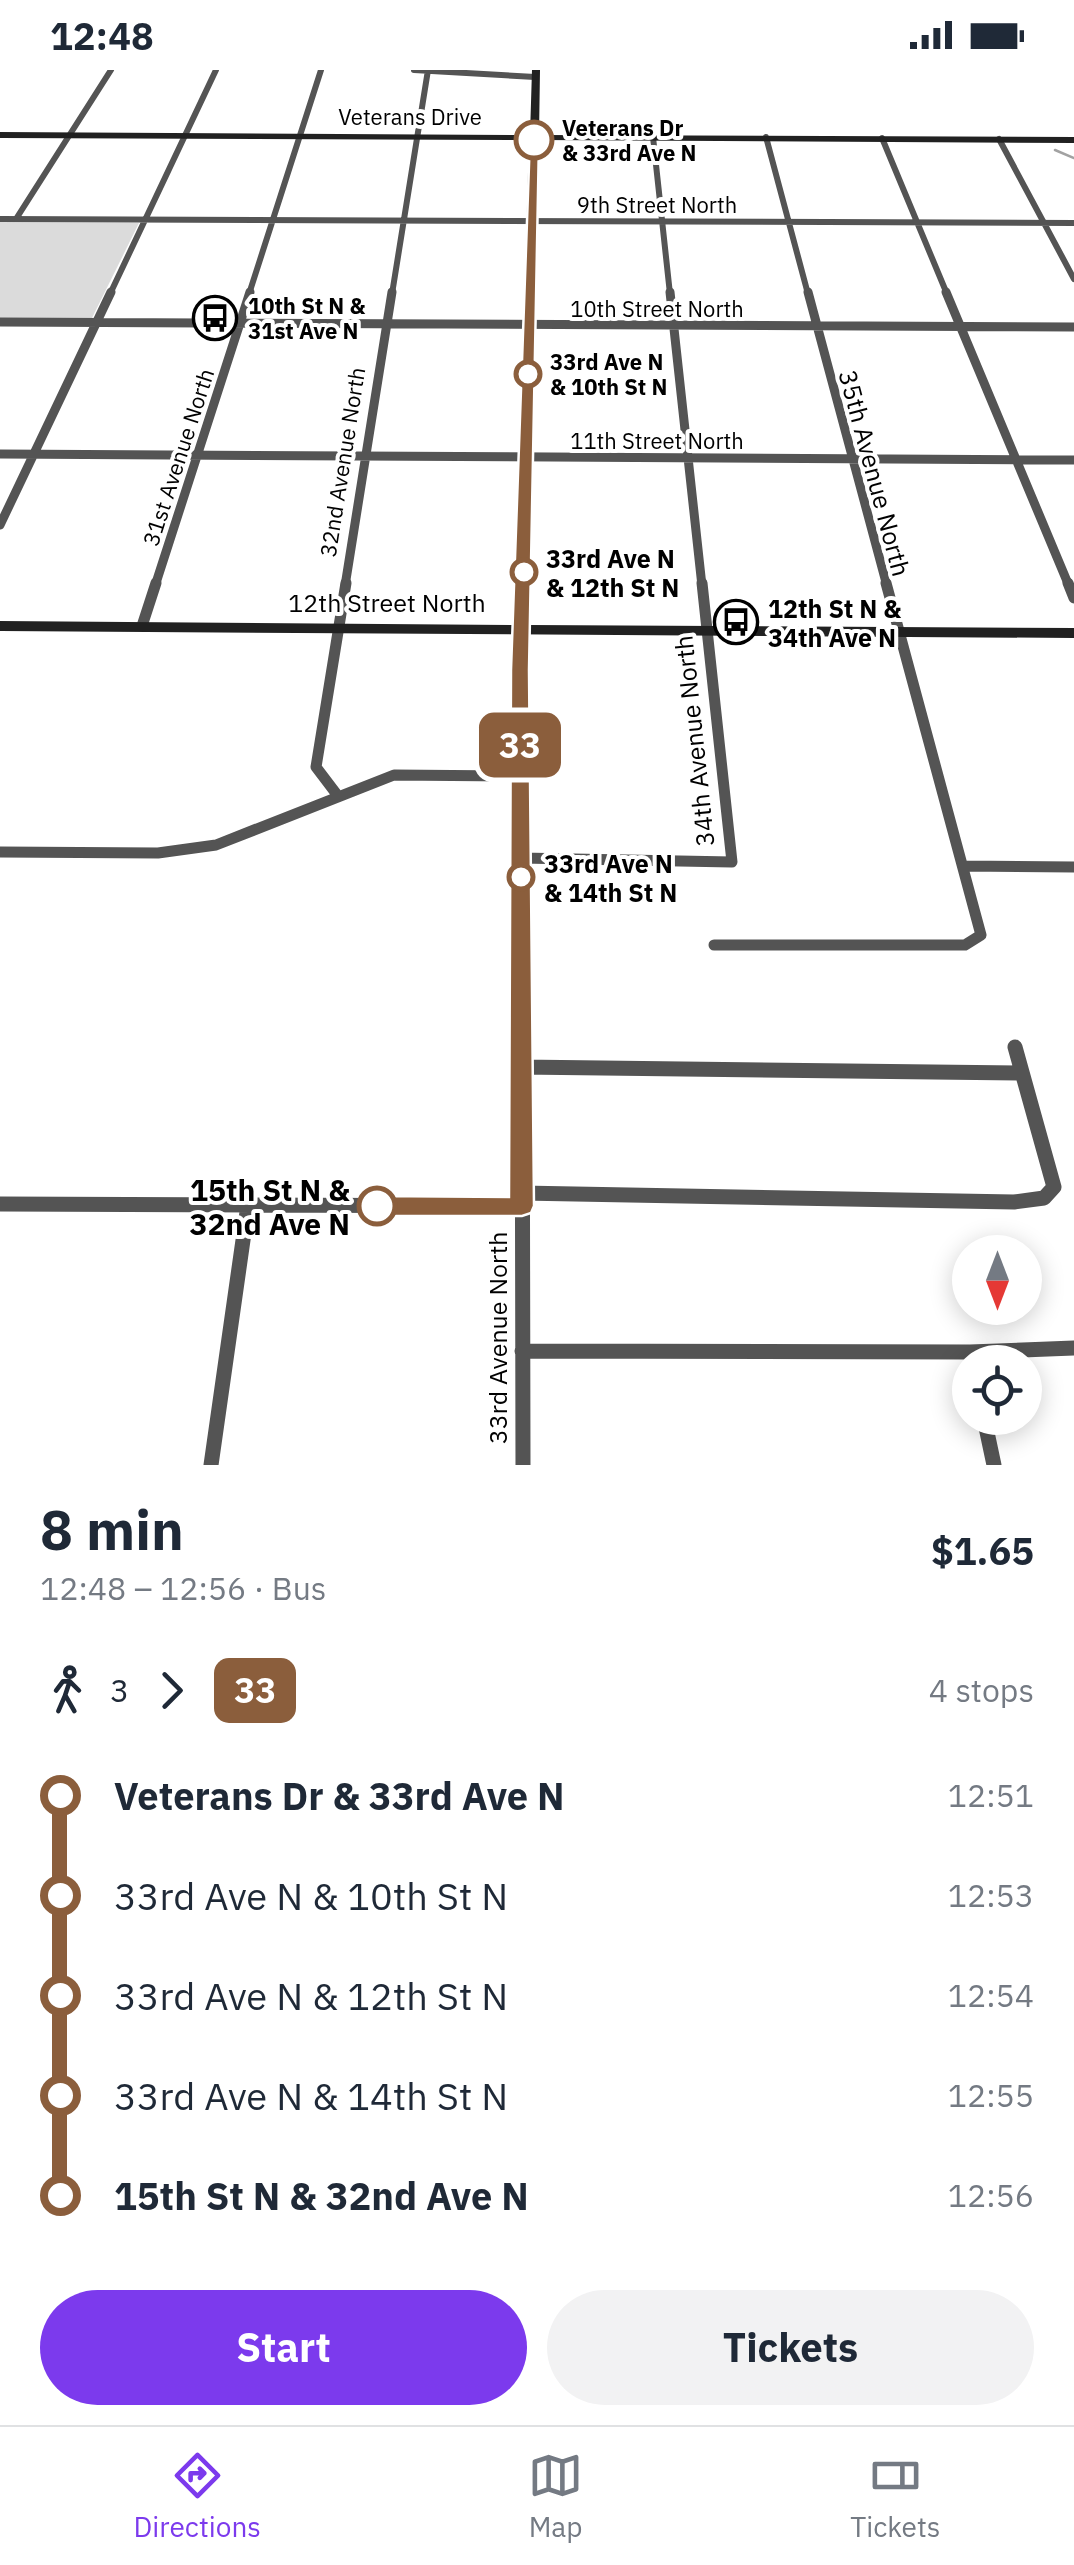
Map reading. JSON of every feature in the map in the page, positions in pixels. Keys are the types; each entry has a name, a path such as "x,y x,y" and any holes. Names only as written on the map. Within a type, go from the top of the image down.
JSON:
{"street":[{"path":"16,219 111,70"},
{"path":"0,525 216,70"},
{"name":"31st Avenue North","path":"142,626 321,70"},
{"path":"414,70 536,74"},
{"name":"32nd Avenue North","path":"338,796 316,766 428,70"},
{"name":"33rd Avenue North","path":"523,1465 520,776 536,74"},
{"name":"Veterans Drive","path":"0,135 1074,138"},
{"name":"34th Avenue North","path":"521,858 732,862 652,136"},
{"name":"35th Avenue North","path":"714,945 965,945 981,935 766,137"},
{"path":"882,138 1074,598"},
{"path":"999,139 1074,280"},
{"name":"9th Street North","path":"0,219 1074,223"},
{"name":"10th Street North","path":"0,322 1074,327"},
{"name":"11th Street North","path":"0,454 1074,460"},
{"name":"12th Street North","path":"0,626 1074,632"},
{"path":"0,852 158,853 216,845 394,775 520,776"},
{"path":"963,866 1074,867"},
{"path":"0,1204 1014,1202 1044,1198 1054,1187 1015,1047"},
{"path":"521,1067 1022,1073"},
{"path":"211,1465 248,1205"},
{"path":"1042,1351 1074,1348"},
{"path":"522,1351 952,1357"},
{"path":"988,1435 994,1465"}],"shaded area":[{"path":"0,222 139,223 91,320 0,319"}],"waterway":[{"path":"1055,150 1074,158"}],"bus line":[{"name":"33","path":"377,1206 522,1206 520,670 534,140"}],"place":[{"name":"Veterans Dr & 33rd Ave N","path":"534,140"},
{"name":"10th St N & 31st Ave N","path":"215,318"},
{"name":"33rd Ave N & 10th St N","path":"528,374"},
{"name":"33rd Ave N & 12th St N","path":"524,572"},
{"name":"12th St N & 34th Ave N","path":"736,622"},
{"name":"33rd Ave N & 14th St N","path":"521,877"},
{"name":"15th St N & 32nd Ave N","path":"377,1206"}]}
